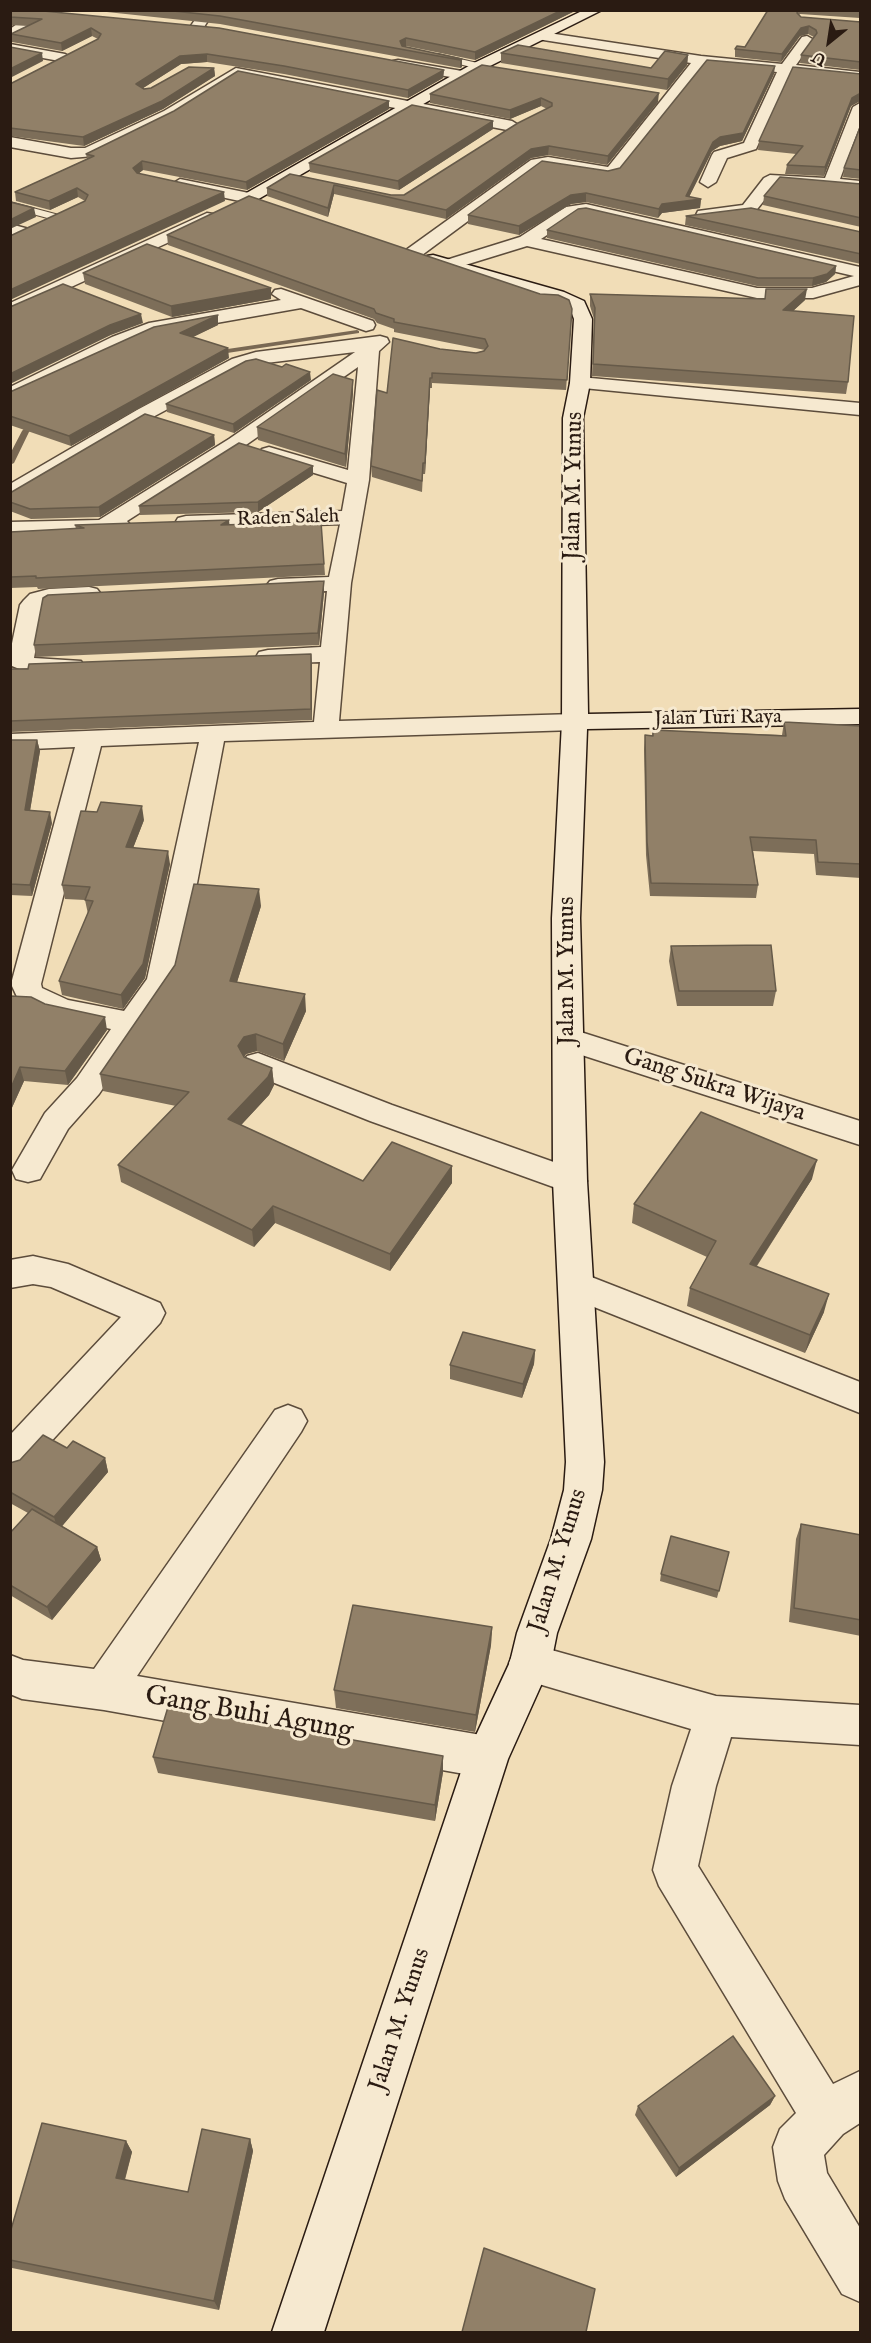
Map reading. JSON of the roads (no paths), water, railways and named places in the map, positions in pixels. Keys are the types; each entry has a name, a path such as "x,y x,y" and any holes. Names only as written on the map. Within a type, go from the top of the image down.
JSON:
{"street":[{"path":"197,28 209,10"},
{"path":"10,310 249,198 462,75 597,10"},
{"path":"10,26 44,12"},
{"path":"10,35 44,12"},
{"path":"542,36 701,60 861,76"},
{"path":"708,182 720,155 750,146 786,69 807,40"},
{"path":"10,48 70,55 47,68"},
{"path":"412,254 537,163 548,162 603,172 613,171 665,97 701,60"},
{"path":"382,61 462,75"},
{"path":"479,66 501,69"},
{"path":"216,69 517,124 492,140"},
{"path":"10,142 71,153 88,153 169,114 236,72"},
{"path":"831,182 861,106"},
{"path":"288,175 312,180"},
{"path":"748,209 773,178 786,177 861,186"},
{"path":"168,182 249,198 271,205"},
{"path":"15,234 71,209"},
{"path":"449,265 526,241 572,211 579,209 597,210 861,272"},
{"path":"648,222 748,209 770,214"},
{"path":"526,241 757,293 813,293 861,280"},
{"path":"147,246 168,254"},
{"name":"Jalan M. Yunus","path":"298,2332 487,1757 533,1648 571,1539 583,1491 585,1462 570,1181 566,918 575,722 573,418 580,382 584,319 578,305 558,297 391,247"},
{"path":"63,285 84,293"},
{"path":"266,289 366,325"},
{"path":"10,395 119,341 167,324 302,302"},
{"path":"136,313 167,324"},
{"path":"103,527 236,443 372,347 385,340 397,340"},
{"path":"10,493 144,414 247,361 372,347"},
{"path":"352,517 372,347"},
{"path":"580,382 861,409"},
{"path":"144,414 175,424"},
{"path":"216,436 358,480"},
{"path":"164,489 248,520"},
{"name":"Raden Saleh","path":"10,529 352,517 339,583 326,729"},
{"path":"258,587 339,583"},
{"path":"95,665 36,668 27,666 21,661 35,602 49,596 107,594"},
{"path":"250,658 333,654"},
{"name":"Jalan Turi Raya","path":"10,742 326,729 861,717"},
{"path":"28,1170 56,1121 88,1086 161,981 168,957 213,734"},
{"path":"90,738 27,984 30,994 60,1009 132,1023"},
{"name":"Gang Sukra Wijaya","path":"568,1039 861,1133"},
{"path":"258,1064 381,1113 570,1181"},
{"path":"10,1274 33,1270 56,1274 147,1313 10,1461"},
{"path":"576,1285 861,1398"},
{"path":"104,1690 288,1421"},
{"path":"533,1648 716,1716 861,1725"},
{"name":"Gang Buhi Agung","path":"10,1674 22,1679 104,1690 487,1757"},
{"path":"716,1716 694,1786 675,1870 843,2106 798,2147 803,2181 861,2276"}],"lane":[{"path":"425,54 479,66"},
{"path":"10,205 55,217"}],"waterway":[{"path":"214,353 357,332"},
{"path":"10,463 26,431 36,420"}]}
